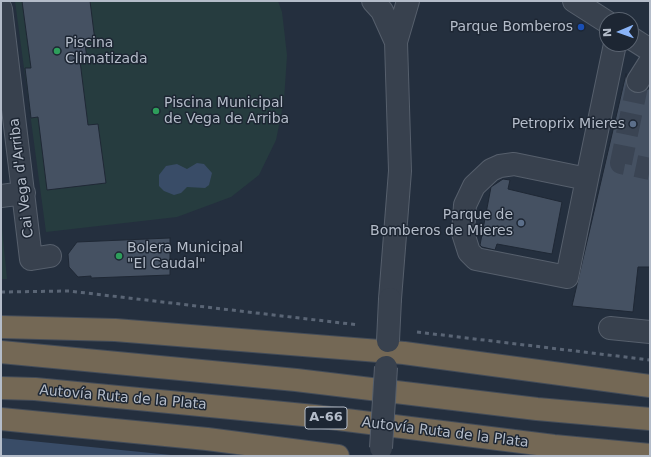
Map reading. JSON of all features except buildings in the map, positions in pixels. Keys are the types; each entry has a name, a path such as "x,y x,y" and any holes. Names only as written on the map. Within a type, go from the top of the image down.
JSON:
{"highway":[{"path":"1,327 115,330 387,353 650,386"},
{"name":"A-66","path":"1,352 296,380 537,409 650,419"},
{"name":"Autovía Ruta de la Plata","path":"1,388 42,390 314,416 554,446 650,455"},
{"path":"1,419 207,439 338,456"}],"street":[{"path":"373,1 382,11 396,42"},
{"path":"381,452 390,299 400,171 396,42 408,1"},
{"path":"574,1 599,17"},
{"name":"Cai Vega d'Arriba","path":"1,9 31,259 50,256"},
{"path":"639,43 650,50"},
{"path":"587,179 514,164 500,166 491,170 474,186 465,205 463,233 469,252 476,259 567,277 613,52"},
{"path":"638,81 650,62"},
{"path":"1,196 24,193"},
{"path":"610,328 650,332"}],"green space":[{"name":"Piscina Municipal de Vega de Arriba","path":"15,1 278,1 282,12 287,55 284,100 276,140 259,175 231,197 177,217 46,232"},
{"path":"1,219 7,279 1,279"}],"water":[{"path":"197,163 204,164 212,173 209,185 205,188 187,187 181,193 174,195 164,191 159,186 159,175 166,166 177,164 187,169"},
{"path":"1,438 181,456 1,456"}],"tunnel":[{"path":"638,81 621,163 650,169"}],"railway":[{"path":"1,292 69,291 359,325"},
{"path":"417,332 650,360"}],"place":[{"name":"Parque Bomberos","path":"581,27"},
{"name":"Piscina Climatizada","path":"57,51"},
{"name":"Piscina Municipal de Vega de Arriba","path":"156,111"},
{"name":"Petroprix Mieres","path":"633,124"},
{"name":"Parque de Bomberos de Mieres","path":"521,223"},
{"name":"Bolera Municipal \"El Caudal\"","path":"119,256"}]}
